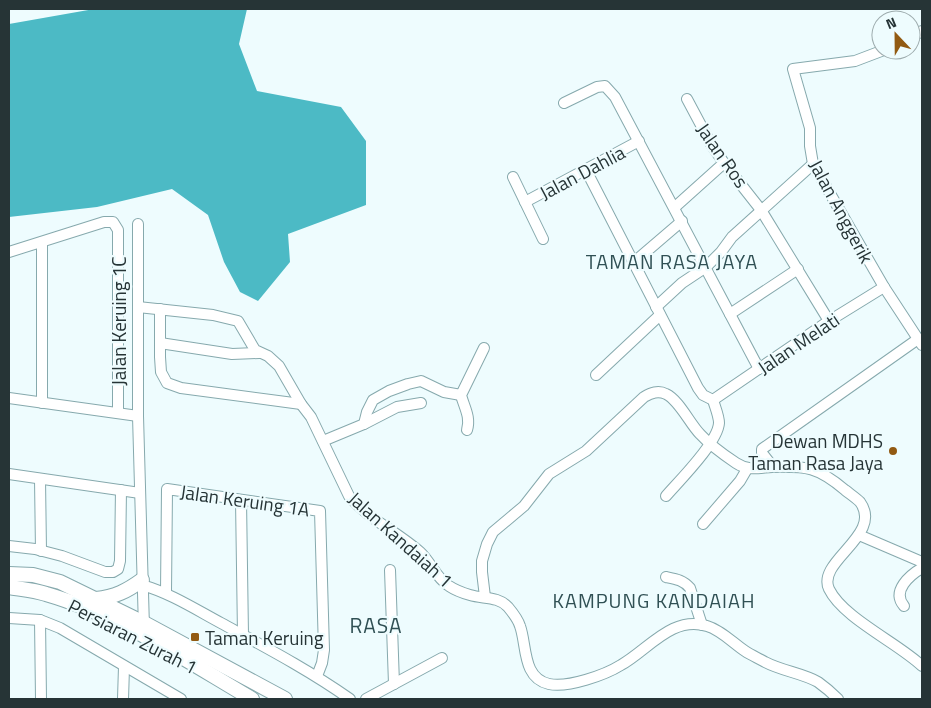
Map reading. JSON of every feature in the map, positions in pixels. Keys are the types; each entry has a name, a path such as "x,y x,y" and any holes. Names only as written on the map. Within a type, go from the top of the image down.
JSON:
{"main road":[{"name":"Persiaran Zurah 1","path":"9,574 33,575 60,582 96,598 252,699"},
{"path":"96,598 120,594 142,582"},
{"name":"Persiaran Zurah 1","path":"9,588 45,593 144,630 285,699"}],"street":[{"name":"Jalan Anggerik","path":"871,55 855,61 793,69 809,123 813,164 884,286 920,342"},
{"path":"564,103 597,87 605,86 616,97 759,369"},
{"name":"Jalan Ros","path":"687,99 711,144 761,210 829,321"},
{"name":"Jalan Dahlia","path":"525,202 639,141"},
{"path":"675,208 724,163"},
{"path":"596,376 658,311 677,287 706,267 721,252 732,237 813,164"},
{"path":"586,170 698,388 703,396 713,400 719,423 703,453 666,496"},
{"path":"513,177 544,239"},
{"path":"633,263 682,221"},
{"name":"Jalan Keruing 1C","path":"42,242 104,222 113,222 118,230 118,412"},
{"path":"138,224 138,416 144,630"},
{"path":"9,252 42,242 42,403"},
{"path":"730,314 798,269"},
{"name":"Jalan Melati","path":"713,400 884,286"},
{"path":"138,307 213,315 238,321 252,346 259,353"},
{"path":"160,309 161,372 167,383 181,388 301,404"},
{"path":"773,467 762,453 762,449 920,342"},
{"path":"160,343 232,354 259,353"},
{"path":"467,430 468,417 460,394 484,348"},
{"name":"Jalan Kandaiah 1","path":"259,353 268,356 279,366 301,404 311,417 349,496 357,505 372,518 419,551 447,585 470,595 498,600 507,605 520,627 524,653 536,677 548,684 564,684 601,675 622,665 662,634 691,624 708,626 769,664 817,682 838,699"},
{"path":"364,424 373,400 389,391 408,384 421,381 444,392 460,394"},
{"path":"485,597 482,560 493,532 524,506 549,474 586,451 644,397 653,392 667,394 700,435 737,464 747,469 773,467 811,468 824,474 860,502 864,511 864,517 859,535 832,568 828,578 828,586 843,606 858,619 922,666"},
{"path":"9,398 138,416"},
{"path":"323,441 364,424 397,407 421,403"},
{"path":"703,524 740,481 747,469"},
{"path":"9,474 140,493"},
{"path":"40,479 41,551"},
{"name":"Jalan Keruing 1A","path":"166,593 167,489 320,510 324,650 317,676"},
{"path":"9,546 62,556 105,572 113,572 118,569 120,561 122,490"},
{"path":"241,500 243,635"},
{"path":"859,535 922,562"},
{"path":"904,606 900,596 902,585 907,578 922,568"},
{"path":"390,570 394,684"},
{"path":"666,577 686,582 690,588 702,626"},
{"path":"142,582 166,593 317,676 350,699"},
{"path":"9,618 40,620 60,628 181,699"},
{"path":"40,620 41,699"},
{"path":"366,699 442,658"},
{"path":"124,667 124,699"}],"water":[{"path":"94,9 247,9 239,44 257,91 341,107 366,141 366,205 288,234 290,262 258,301 240,292 224,262 208,215 172,189 97,207 9,217 9,24"}],"place":[{"name":"Dewan MDHS Taman Rasa Jaya","path":"893,451"},
{"name":"Taman Keruing","path":"195,637"}],"district":[{"name":"TAMAN RASA JAYA","path":"672,261"},
{"name":"KAMPUNG KANDAIAH","path":"654,600"},
{"name":"RASA","path":"376,625"}]}
